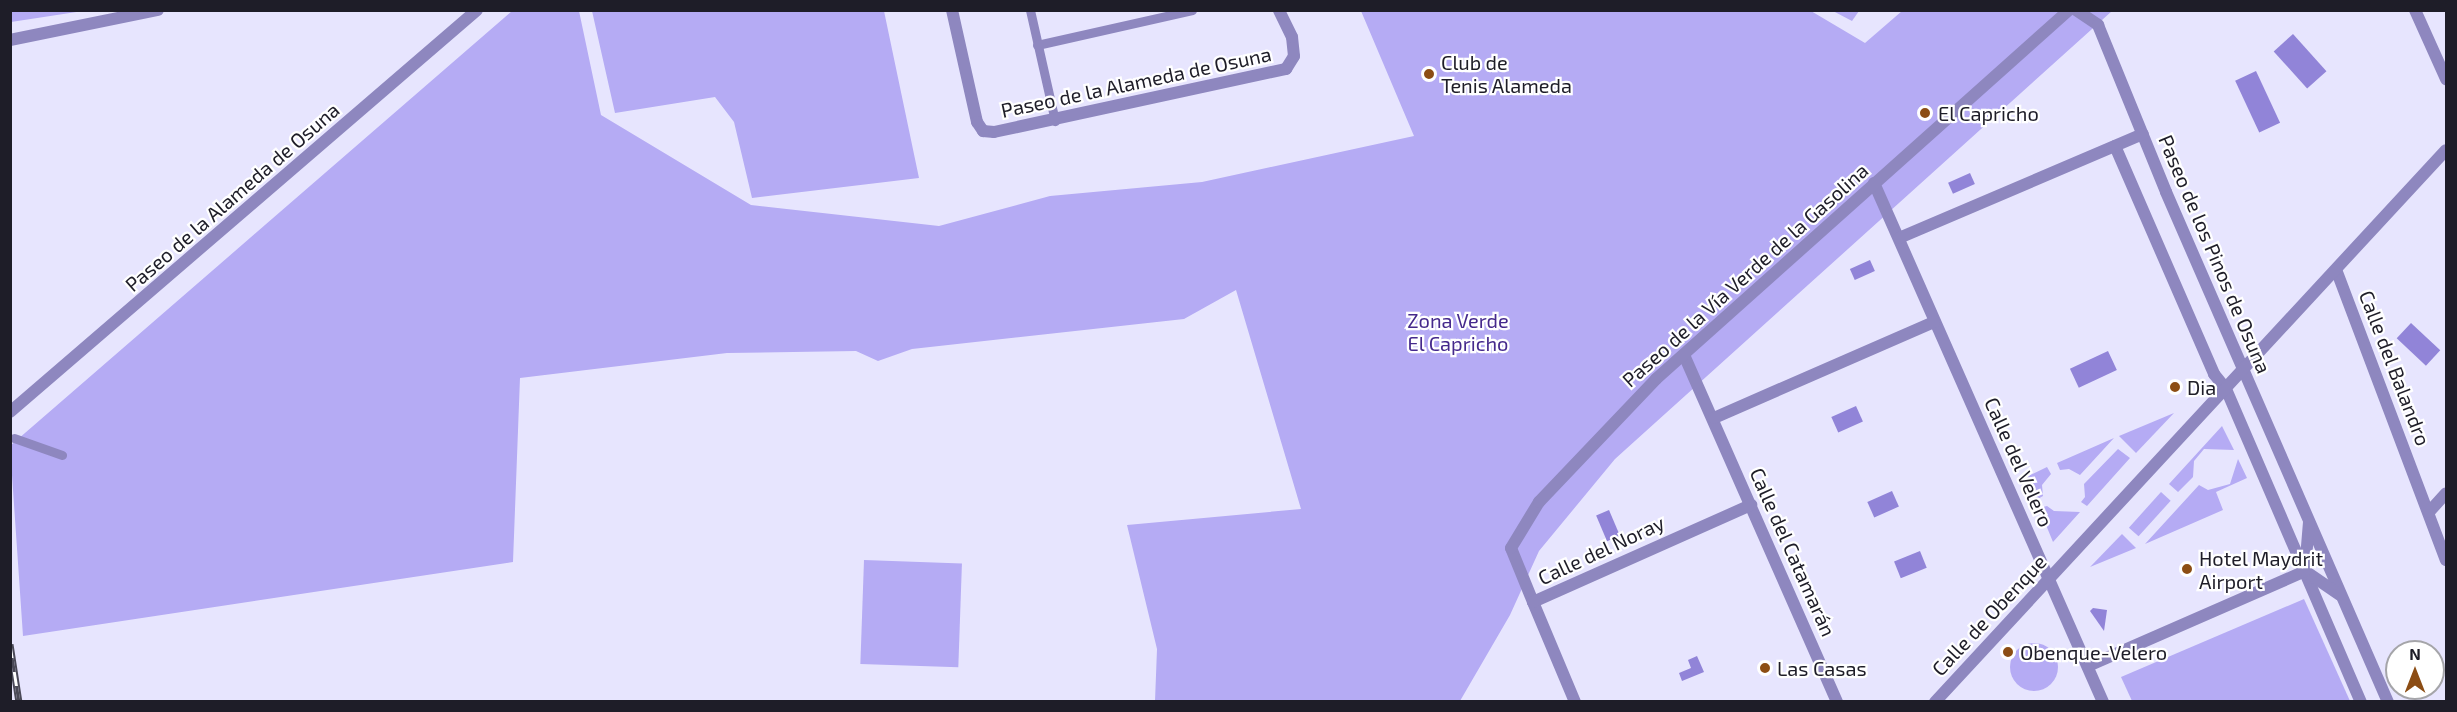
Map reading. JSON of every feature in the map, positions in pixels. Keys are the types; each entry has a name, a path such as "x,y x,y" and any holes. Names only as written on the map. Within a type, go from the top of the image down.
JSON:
{"street":[{"path":"10,40 158,10"},
{"name":"Paseo de la Alameda de Osuna","path":"10,412 477,10"},
{"name":"Paseo de la Alameda de Osuna","path":"952,10 977,122 982,131 1054,121 1286,69 1294,56 1292,37 1279,10"},
{"path":"1030,10 1054,121"},
{"path":"1038,45 1192,10"},
{"name":"Paseo de la Vía Verde de la Gasolina","path":"1533,603 1511,548 1514,538 1539,502 1588,448 1684,355 2069,10"},
{"name":"Paseo de los Pinos de Osuna","path":"2076,10 2098,25 2244,371 2388,702"},
{"path":"2415,10 2441,61 2446,79"},
{"path":"10,31 67,27"},
{"path":"1899,238 2143,134"},
{"name":"Paseo de los Pinos de Osuna","path":"2115,147 2214,374 2226,389 2361,702"},
{"name":"Calle del Balandro","path":"2244,371 2337,272 2446,150"},
{"name":"Calle del Velero","path":"1874,183 2103,702"},
{"name":"Calle del Balandro","path":"2337,272 2446,560"},
{"path":"1714,418 1934,322"},
{"name":"Calle del Catamarán","path":"1684,355 1714,418 1837,702"},
{"name":"Calle de Obenque","path":"1935,702 2049,577 2244,371"},
{"path":"14,438 62,455"},
{"path":"2429,512 2446,493"},
{"name":"Calle del Noray","path":"1575,702 1533,603 1751,505"},
{"name":"Paseo de los Pinos de Osuna","path":"2305,571 2309,522"},
{"path":"2088,666 2305,571 2340,595"}],"green space":[{"path":"11,10 83,10 83,11 11,22"},
{"path":"1859,10 1852,21 1833,11"},
{"name":"Zona Verde El Capricho","path":"512,11 579,11 601,115 751,205 939,226 1050,196 1202,182 1414,136 1361,11 1811,11 1865,43 1902,11 2112,11 1615,459 1539,551 1510,615 1460,701 1155,701 1157,649 1127,525 1301,509 1236,290 1184,319 912,349 878,361 856,351 727,353 520,378 513,562 23,636 10,446"},
{"path":"592,11 884,11 919,178 752,198 734,122 715,97 615,113"},
{"path":"2174,413 2136,453 2119,436"},
{"path":"2222,426 2234,450 2204,449 2194,461 2193,477 2178,492 2169,484"},
{"path":"2114,438 2080,475 2069,469 2060,470 2057,463"},
{"path":"2118,449 2130,458 2087,506 2081,502 2085,497 2084,484"},
{"path":"2238,459 2247,478 2216,492 2223,510 2145,544 2199,485 2208,490 2230,484"},
{"path":"2047,467 2051,474 2042,485 2043,496 2036,500 2026,477"},
{"path":"2161,492 2171,501 2139,536 2129,528"},
{"path":"2047,506 2054,511 2080,512 2053,542 2039,508"},
{"path":"2122,534 2136,548 2090,567"},
{"path":"864,560 962,563 958,667 860,664"},
{"path":"2304,599 2350,701 2132,701 2121,677"},
{"path":"2029,643 2039,643 2054,653 2058,667 2057,676 2048,687 2039,691 2029,691 2014,681 2010,672 2010,662 2020,647"}],"shaded area":[{"path":"2293,34 2326,71 2307,89 2274,51"},
{"path":"2256,71 2280,123 2259,132 2235,81"},
{"path":"1970,173 1975,184 1953,194 1948,183"},
{"path":"1870,260 1875,271 1855,280 1850,269"},
{"path":"2411,323 2440,350 2426,366 2397,338"},
{"path":"2108,351 2117,370 2079,388 2070,369"},
{"path":"1856,406 1863,422 1838,433 1831,417"},
{"path":"1892,491 1899,507 1874,518 1867,502"},
{"path":"1609,510 1620,536 1607,541 1596,515"},
{"path":"1920,551 1927,568 1901,578 1894,561"},
{"path":"2093,608 2107,610 2104,631 2090,611"},
{"path":"1697,656 1704,672 1682,681 1679,673 1691,668 1688,660"}],"railway":[{"path":"10,644 19,702"}],"place":[{"name":"Club de Tenis Alameda","path":"1429,74"},
{"name":"El Capricho","path":"1925,113"},
{"name":"Dia","path":"2175,387"},
{"name":"Hotel Maydrit Airport","path":"2187,569"},
{"name":"Obenque-Velero","path":"2008,652"},
{"name":"Las Casas","path":"1765,668"}]}
